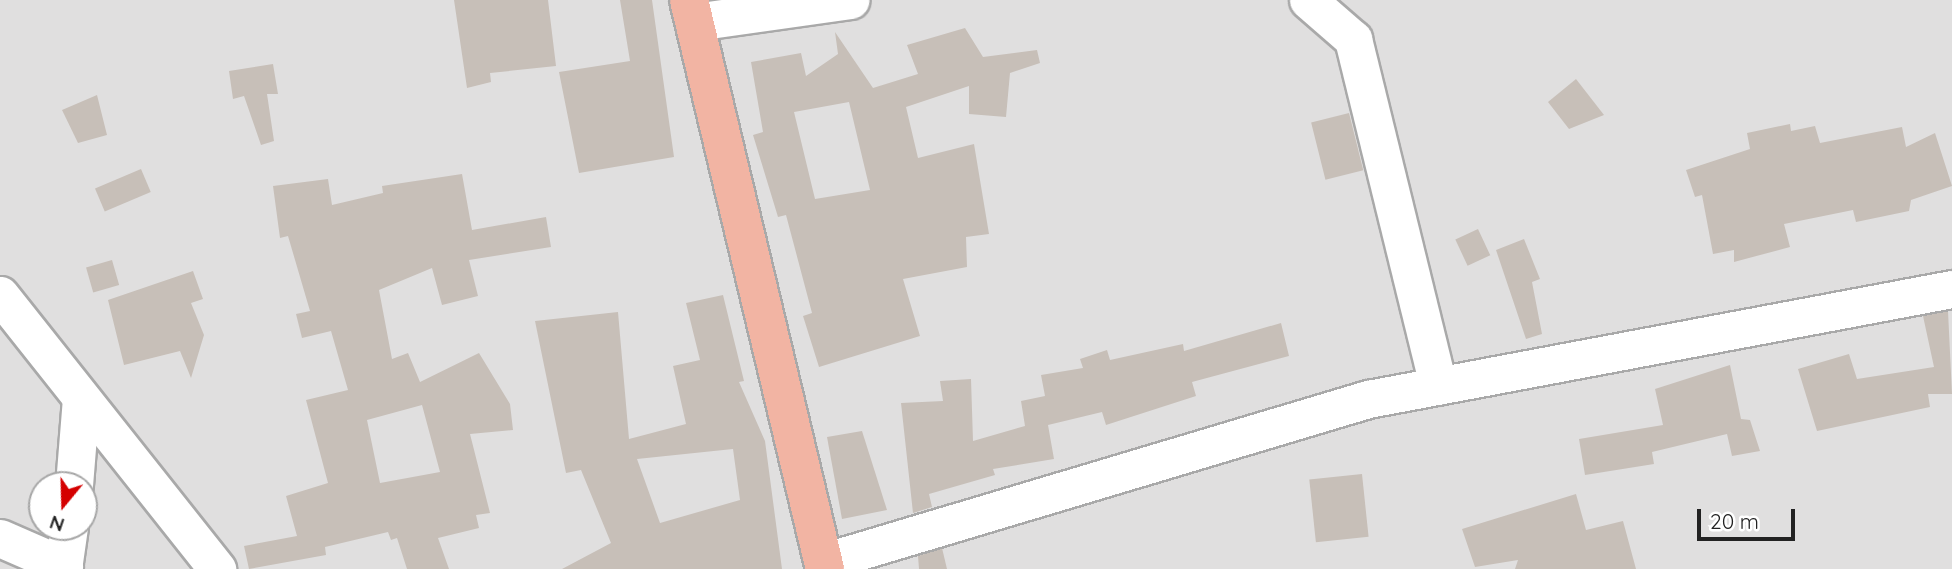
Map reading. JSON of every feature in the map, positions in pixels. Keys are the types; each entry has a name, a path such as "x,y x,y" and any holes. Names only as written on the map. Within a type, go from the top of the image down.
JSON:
{"highway":[{"path":"692,11 824,566"}],"street":[{"path":"692,11 850,0"},
{"path":"1308,0 1353,39 1438,386"},
{"path":"824,566 1368,399 1952,289"},
{"path":"0,295 217,569"},
{"path":"75,471 82,398"},
{"path":"0,538 64,567 67,541"}],"shaded area":[{"path":"0,0 1952,0 1952,569 0,569"}],"building":[{"path":"454,0 548,0 556,66 490,73 491,82 467,88"},
{"path":"620,0 652,0 674,157 579,173 559,72 630,61"},
{"path":"965,28 983,57 1037,50 1040,63 1010,73 1006,117 969,114 969,86 906,107 918,158 974,144 989,234 966,237 967,267 903,279 920,336 819,367 803,316 812,313 786,215 778,217 753,135 763,132 751,62 801,53 806,76 838,54 835,32 873,88 918,74 907,45","holes":["849,102 870,190 815,199 794,112"]},
{"path":"273,64 278,94 267,94 274,141 261,145 244,96 233,99 229,71"},
{"path":"1576,79 1604,115 1569,129 1548,102"},
{"path":"97,95 107,135 78,143 62,110"},
{"path":"1349,113 1363,170 1325,180 1311,122"},
{"path":"1790,124 1791,131 1815,126 1820,143 1902,127 1906,147 1935,133 1952,186 1911,200 1909,211 1856,222 1853,210 1784,224 1790,247 1734,262 1734,250 1713,254 1702,195 1695,197 1686,170 1750,149 1747,133"},
{"path":"141,169 151,192 105,212 95,189"},
{"path":"462,174 472,230 546,217 551,247 469,260 478,296 442,305 432,268 379,290 392,359 408,353 420,382 479,353 510,404 513,430 470,434 490,513 476,515 479,528 438,538 449,569 407,569 397,538 391,540 388,532 325,547 326,555 249,569 244,546 297,536 286,496 328,483 306,400 348,390 331,331 302,338 296,314 310,311 288,236 280,238 273,186 328,179 332,205 383,193 382,186","holes":["422,405 440,472 380,483 367,420"]},
{"path":"1478,229 1490,255 1468,266 1455,240"},
{"path":"1524,239 1540,279 1532,282 1542,334 1526,339 1496,250"},
{"path":"112,260 119,285 93,292 86,267"},
{"path":"193,271 203,299 191,303 204,335 191,378 180,351 124,365 108,300"},
{"path":"723,295 744,381 739,382 765,441 782,569 562,569 611,543 581,470 566,473 535,321 618,312 629,439 686,424 673,366 700,360 686,303","holes":["733,449 740,500 660,523 637,459"]},
{"path":"1948,311 1952,394 1928,394 1930,407 1817,431 1798,369 1849,354 1857,379 1934,367 1923,316"},
{"path":"1281,323 1289,356 1192,382 1196,396 1106,425 1102,412 1048,425 1054,459 993,469 995,475 929,494 932,507 913,513 901,403 943,401 940,381 971,379 973,441 1025,426 1021,401 1045,396 1041,375 1083,368 1080,359 1107,350 1110,360 1183,344 1184,351"},
{"path":"1730,365 1741,419 1750,420 1760,451 1732,456 1727,434 1652,452 1654,464 1585,475 1579,439 1663,425 1655,389"},
{"path":"862,431 887,510 842,519 827,437"},
{"path":"1362,474 1369,537 1316,542 1309,480"},
{"path":"1576,494 1586,530 1623,521 1636,569 1515,569 1518,560 1475,567 1462,529"},
{"path":"942,548 947,569 919,569 918,556"}]}
